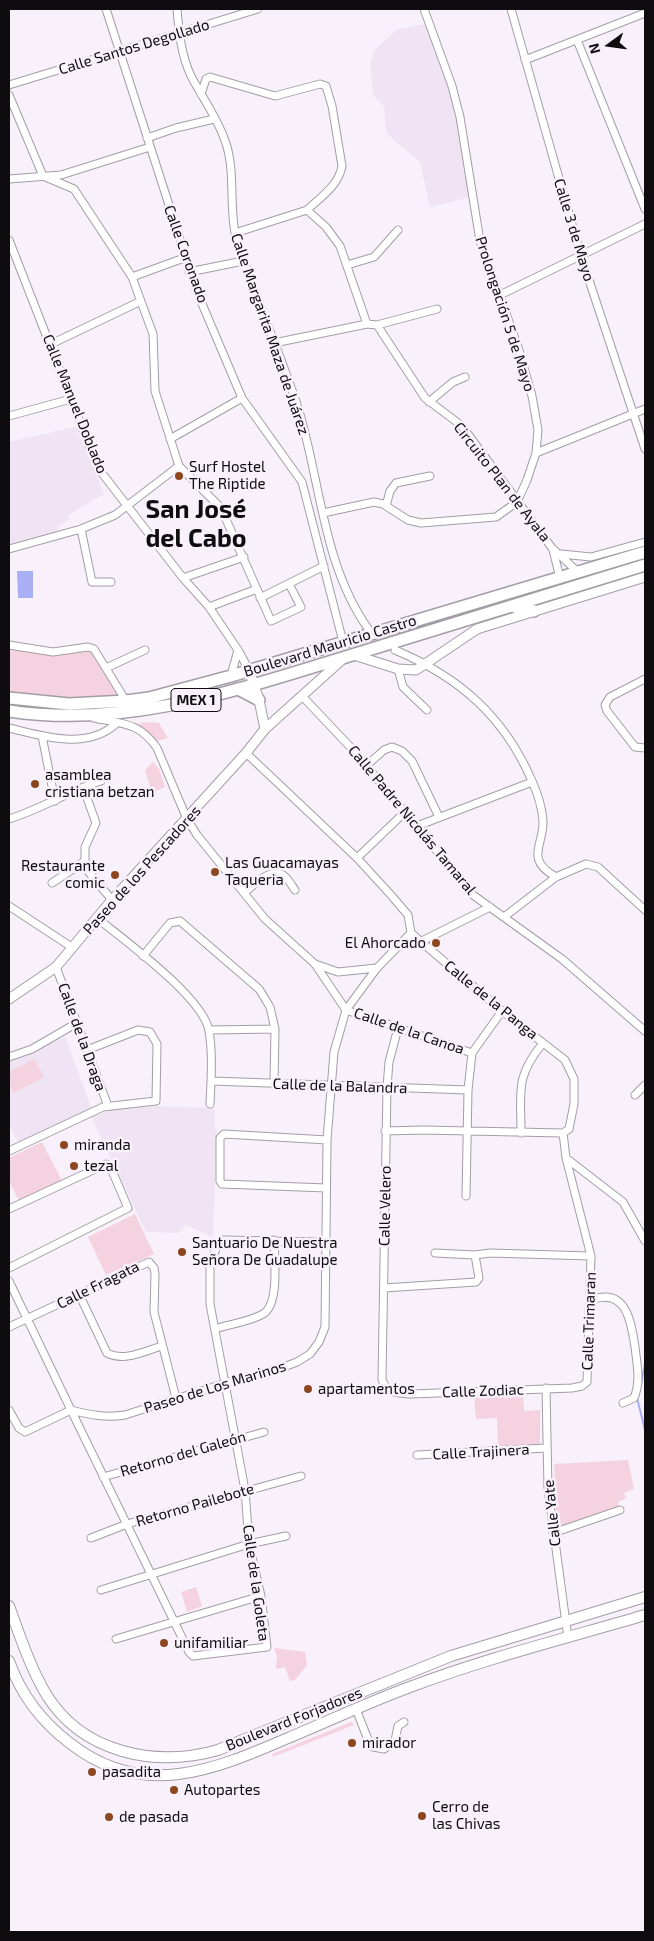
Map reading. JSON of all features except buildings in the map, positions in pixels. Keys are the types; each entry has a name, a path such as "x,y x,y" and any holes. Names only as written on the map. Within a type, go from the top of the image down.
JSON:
{"main road":[{"name":"Boulevard Mauricio Castro","path":"9,698 68,704 149,698 231,676 560,578 643,548"},
{"name":"Boulevard Mauricio Castro","path":"9,711 44,716 88,717 151,710 254,685 645,565"},
{"path":"513,606 534,611"},
{"path":"238,689 259,700"},
{"name":"Boulevard Forjadores","path":"9,1606 35,1674 61,1715 102,1744 147,1758 170,1759 193,1757 218,1750 451,1656 645,1597"},
{"name":"Boulevard Forjadores","path":"9,1661 31,1704 53,1730 86,1755 105,1766 131,1773 160,1775 195,1773 224,1766 356,1709 446,1673 645,1615"}],"street":[{"name":"Calle Coronado","path":"106,9 121,51 189,272 242,398 302,482"},
{"name":"Calle Margarita Maza de Juárez","path":"177,9 184,56 201,94 224,137 229,154 230,209 235,233 243,260 298,409 323,513 346,594 369,630"},
{"name":"Calle Santos Degollado","path":"9,85 258,9"},
{"name":"Prolongación 5 de Mayo","path":"424,9 452,86 460,117 480,242 518,347 532,396 538,430 536,453 517,502"},
{"name":"Calle 3 de Mayo","path":"511,9 581,256 645,449"},
{"path":"525,60 645,14"},
{"path":"577,40 645,209"},
{"path":"201,94 206,79 210,77 261,94 275,96 320,84 329,88 342,166 341,174 336,183 307,210 235,233"},
{"path":"9,95 43,176 74,189 132,277 154,341 155,391 179,466 221,508 271,621 301,607 288,584"},
{"path":"147,138 176,128 214,119"},
{"path":"9,179 65,174 150,147"},
{"path":"307,210 333,235 347,265 367,324"},
{"path":"500,295 645,224"},
{"path":"347,265 374,257 398,230"},
{"name":"Calle Manuel Doblado","path":"9,240 98,468 127,508 183,578 210,607 249,670"},
{"path":"132,277 184,258"},
{"path":"189,272 243,260"},
{"path":"51,344 141,301"},
{"path":"274,343 367,324 377,325 437,309"},
{"name":"Circuito Plan de Ayala","path":"377,325 429,402 462,426 552,548 578,572"},
{"path":"429,402 453,382 466,377"},
{"path":"170,439 242,398"},
{"path":"9,416 71,399"},
{"path":"536,453 645,409"},
{"path":"9,549 81,529 127,508 179,466"},
{"path":"386,506 390,491 396,483 430,476"},
{"path":"314,478 302,482 343,642"},
{"path":"323,513 374,502 386,506 408,520 421,523 455,519 488,519 496,517 517,502"},
{"path":"81,529 92,582 111,582"},
{"name":"Circuito Plan de Ayala","path":"552,548 557,558 560,578"},
{"path":"558,554 579,558 643,548"},
{"path":"183,578 244,557"},
{"path":"260,598 324,566"},
{"path":"349,656 398,669 416,670 478,629 645,577"},
{"path":"210,607 257,590"},
{"path":"9,645 53,652 88,647 94,650 126,701"},
{"path":"106,668 145,650"},
{"path":"231,676 238,650"},
{"path":"395,650 427,664 457,684 488,710 519,755 532,782 543,822 538,856 545,871 556,877"},
{"name":"Paseo de los Pescadores","path":"9,999 56,967 112,900 187,819 264,729 349,656"},
{"path":"398,669 403,687 427,710"},
{"path":"249,670 259,700 264,729"},
{"path":"645,679 610,697 605,705 607,711 635,747 645,748"},
{"name":"Calle Padre Nicolás Tamaral","path":"302,696 366,766 417,826 459,881 473,895 562,960 645,1031"},
{"path":"88,717 131,724 151,740 187,819 265,919 316,964 346,1010"},
{"path":"9,728 42,736 71,740 104,732 117,723"},
{"path":"42,736 55,800"},
{"path":"366,766 384,750 392,747 408,755 439,817"},
{"path":"246,752 357,858 404,910 409,920 410,933"},
{"path":"9,819 31,812 83,787 101,781"},
{"path":"417,826 532,782"},
{"path":"52,883 85,861 85,847 96,823 83,787"},
{"path":"357,858 405,812"},
{"path":"82,864 112,900"},
{"path":"504,917 556,877 586,864 598,867 645,910"},
{"path":"244,893 267,876 278,873 284,875 295,890"},
{"path":"9,906 73,948"},
{"path":"420,942 490,907"},
{"path":"97,918 192,1000 204,1018 209,1030 210,1104"},
{"path":"143,956 170,923 180,921 259,989 270,1007 275,1029 274,1083"},
{"name":"Calle de la Panga","path":"410,933 502,1011 565,1060 574,1079 571,1121 569,1129 563,1133"},
{"name":"Paseo de Los Marinos","path":"71,1410 92,1416 109,1417 125,1414 281,1368 297,1362 310,1354 319,1342 325,1328 327,1140 334,1052 346,1010 377,968 410,933"},
{"path":"316,964 338,972 377,968"},
{"name":"Calle de la Draga","path":"56,967 108,1106"},
{"name":"Calle de la Canoa","path":"346,1010 472,1052"},
{"path":"466,1196 468,1090 472,1052 502,1011"},
{"path":"9,1057 32,1049 77,1023"},
{"name":"Calle Velero","path":"384,1386 387,1087 389,1062 398,1028"},
{"path":"9,1150 108,1106 156,1101 156,1039 150,1032 141,1029 87,1050"},
{"path":"209,1030 275,1029"},
{"path":"521,1132 523,1076 529,1061 544,1043"},
{"name":"Calle de la Balandra","path":"211,1081 468,1090"},
{"path":"635,1095 645,1085"},
{"path":"386,1132 563,1133"},
{"name":"Calle Trimaran","path":"563,1133 566,1158 591,1256 588,1379 585,1385"},
{"path":"326,1188 222,1184 220,1181 220,1138 224,1134 327,1140"},
{"path":"566,1158 624,1202 645,1241"},
{"path":"9,1209 106,1164 110,1166 128,1208 9,1268"},
{"path":"215,1329 255,1317 270,1308 274,1299 274,1240 325,1242"},
{"name":"Calle de la Goleta","path":"71,1410 176,1620 190,1652 194,1656 267,1647 261,1596 249,1544 245,1490 210,1304 210,1264 220,1241 274,1240"},
{"path":"436,1253 591,1256"},
{"path":"384,1288 476,1282 479,1273 475,1255"},
{"name":"Calle Fragata","path":"9,1327 148,1262 154,1268 154,1312 176,1398"},
{"path":"9,1280 71,1410 25,1432 18,1428 9,1410"},
{"path":"79,1294 107,1353 114,1357 124,1357 162,1346"},
{"path":"591,1300 603,1296 613,1299 626,1310 631,1320 638,1383 634,1398 623,1404"},
{"name":"Calle Zodiac","path":"384,1386 395,1393 411,1394 572,1388 585,1385"},
{"name":"Calle Yate","path":"546,1388 546,1448 552,1533 568,1638"},
{"name":"Retorno del Galeón","path":"103,1477 235,1438 264,1432"},
{"name":"Calle Trajinera","path":"417,1456 546,1448"},
{"name":"Retorno Pailebote","path":"91,1538 128,1524 301,1476"},
{"path":"552,1533 620,1510"},
{"path":"101,1590 249,1544 286,1536"},
{"path":"116,1638 261,1596"},
{"path":"356,1709 373,1747 384,1749 395,1741 398,1726 404,1722"}],"shaded area":[{"path":"428,23 452,91 471,197 430,207 420,162 386,133 384,107 373,95 370,63 374,51 396,30"},
{"path":"78,426 104,494 68,515 70,519 57,527 59,531 9,545 9,442"},
{"path":"9,648 59,656 87,648 93,651 121,698 68,700 9,694"},
{"path":"143,722 159,723 168,738 154,742 137,725"},
{"path":"153,762 159,769 165,787 152,793 145,770"},
{"path":"65,1037 92,1109 18,1143 9,1124 9,1062"},
{"path":"34,1059 44,1077 14,1093 9,1083 9,1072"},
{"path":"152,1106 215,1108 215,1129 217,1129 213,1237 186,1225 178,1233 146,1232 91,1117 115,1109"},
{"path":"42,1142 62,1181 19,1201 9,1181 9,1158"},
{"path":"135,1214 154,1254 106,1275 88,1237"},
{"path":"523,1393 524,1411 540,1410 540,1445 498,1446 497,1418 476,1419 474,1396"},
{"path":"628,1460 634,1489 624,1493 626,1498 618,1502 619,1508 557,1527 554,1464"},
{"path":"196,1587 202,1606 187,1612 181,1592"},
{"path":"274,1648 305,1652 307,1665 295,1680 290,1681 285,1667 276,1669 277,1657"},
{"path":"351,1722 354,1725 273,1757 272,1754"}],"water":[{"path":"17,571 33,571 33,598 18,598"}],"waterway":[{"path":"641,1384 645,1364"},
{"path":"637,1398 645,1430"}],"place":[{"name":"Surf Hostel The Riptide","path":"179,476"},
{"name":"asamblea cristiana betzan","path":"35,784"},
{"name":"Las Guacamayas Taqueria","path":"215,872"},
{"name":"Restaurante comic","path":"115,875"},
{"name":"El Ahorcado","path":"436,943"},
{"name":"miranda","path":"64,1145"},
{"name":"tezal","path":"74,1166"},
{"name":"Santuario De Nuestra Señora De Guadalupe","path":"182,1252"},
{"name":"apartamentos","path":"308,1389"},
{"name":"unifamiliar","path":"164,1643"},
{"name":"mirador","path":"352,1743"},
{"name":"pasadita","path":"92,1772"},
{"name":"Autopartes","path":"174,1790"},
{"name":"Cerro de las Chivas","path":"422,1816"},
{"name":"de pasada","path":"109,1817"}],"district":[{"name":"San José del Cabo","path":"196,524"}]}
